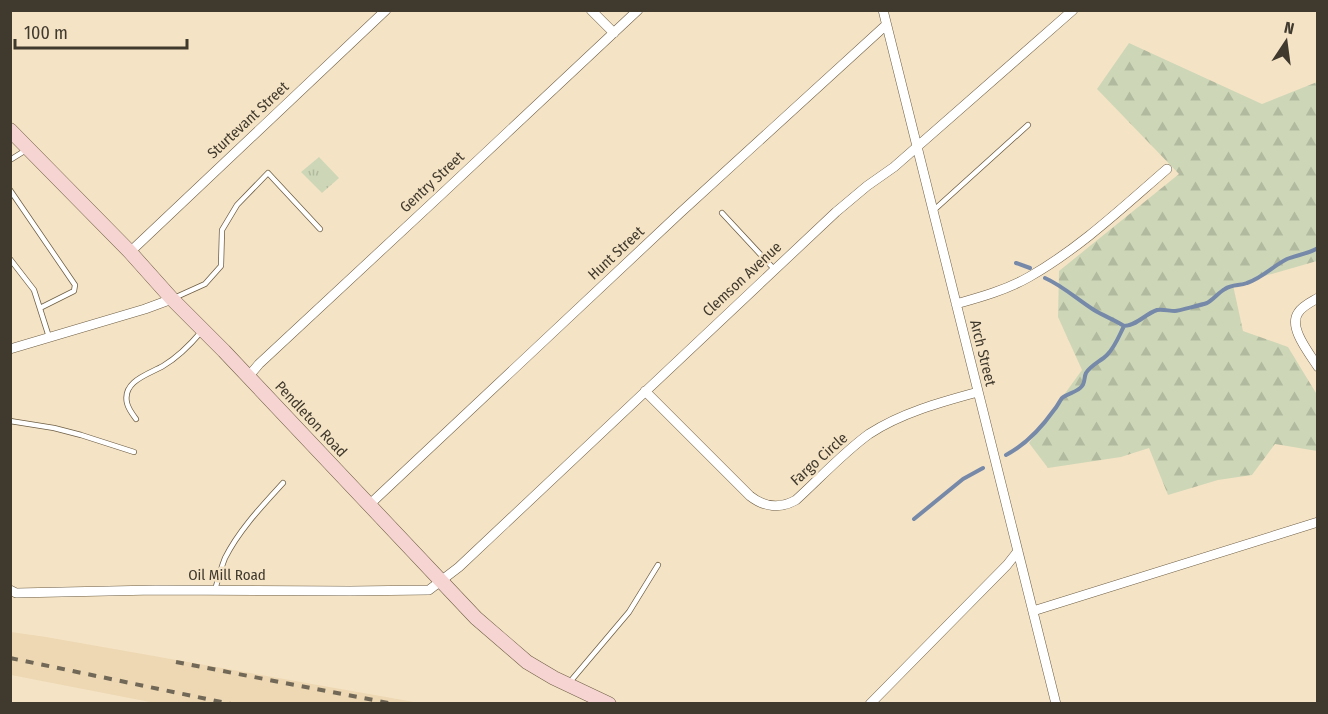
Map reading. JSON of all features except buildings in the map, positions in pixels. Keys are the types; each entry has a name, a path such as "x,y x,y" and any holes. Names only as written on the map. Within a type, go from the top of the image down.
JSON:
{"street":[{"name":"Sturtevant Street","path":"130,252 386,10"},
{"path":"591,10 614,33"},
{"name":"Gentry Street","path":"248,377 259,364 638,10"},
{"name":"Arch Street","path":"883,10 1056,704"},
{"name":"Clemson Avenue","path":"441,582 836,212 894,167 1073,10"},
{"name":"Hunt Street","path":"369,505 680,213 886,25"},
{"name":"Pendleton Road","path":"10,130 130,252 476,618 527,662 609,704"},
{"path":"956,304 1008,287 1055,261 1087,238 1167,169"},
{"path":"1317,298 1298,313 1295,321 1298,335 1317,367"},
{"path":"10,349 172,299"},
{"name":"Fargo Circle","path":"645,391 750,496 763,504 775,506 786,505 796,500 856,444 887,423 978,392"},
{"path":"1033,611 1317,522"},
{"path":"870,704 1007,565 1017,551"},
{"name":"Oil Mill Road","path":"10,590 16,593 429,590 441,582"}],"lane":[{"path":"932,212 1028,125"},
{"path":"10,160 28,148"},
{"path":"172,299 205,284 221,266 222,230 237,205 268,173 320,229"},
{"path":"10,190 75,285 74,291 40,308"},
{"path":"722,213 774,269"},
{"path":"10,259 34,290 49,337"},
{"path":"136,419 127,403 127,393 131,384 142,375 162,367 180,354 203,330"},
{"path":"10,421 54,428 134,452"},
{"path":"215,590 221,568 233,544 282,483"},
{"path":"568,685 629,612 658,566"}],"shaded area":[{"path":"11,632 420,703 155,703 11,675"}],"green space":[{"path":"1129,43 1262,104 1317,82 1317,261 1233,285 1243,331 1288,347 1316,393 1318,397 1317,451 1275,444 1252,475 1218,480 1168,495 1149,448 1121,457 1048,468 1029,443 1082,370 1058,317 1059,271 1179,174 1097,89"},
{"path":"319,157 339,178 322,193 301,172"}],"waterway":[{"path":"1006,455 1033,435 1062,398 1080,388 1084,383 1086,373 1110,352 1124,326 1133,324 1157,310 1175,311 1207,303 1228,287 1252,281 1287,259 1318,248"},
{"path":"1016,263 1030,268"},
{"path":"1045,278 1094,310 1124,326"},
{"path":"914,519 963,479 983,468"}],"railway":[{"path":"10,658 231,704"},
{"path":"176,662 394,704"}]}
